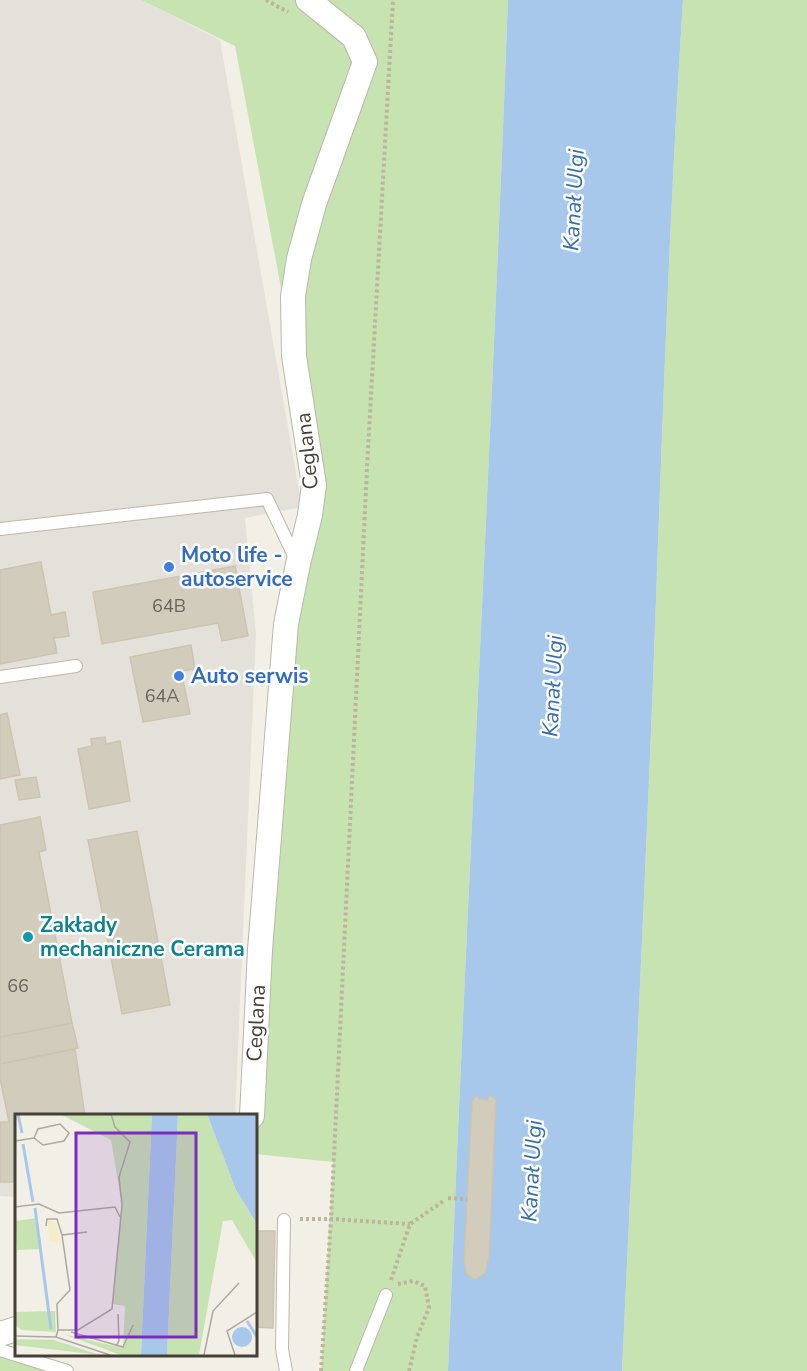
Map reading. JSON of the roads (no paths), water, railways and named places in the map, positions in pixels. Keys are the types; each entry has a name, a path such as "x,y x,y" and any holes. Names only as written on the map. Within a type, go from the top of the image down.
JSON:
{"street":[{"name":"Ceglana","path":"252,1114 260,950 286,624 310,515 314,485 294,356 293,296 299,259 314,204 365,62 354,38 308,0"},
{"path":"0,1334 15,1329"}],"lane":[{"path":"0,529 267,499 298,564"},
{"path":"0,677 76,666"},
{"path":"284,1220 282,1349 286,1371"},
{"path":"356,1371 386,1295"},
{"path":"0,1350 15,1355"},
{"path":"19,1356 67,1371"}],"water":[{"name":"Kanał Ulgi","path":"508,0 683,0 670,245 647,833 622,1371 448,1371"}],"place":[{"name":"Moto life - autoservice","path":"169,567"},
{"name":"Auto serwis","path":"179,676"},
{"name":"Zakłady mechaniczne Cerama","path":"28,937"}]}
